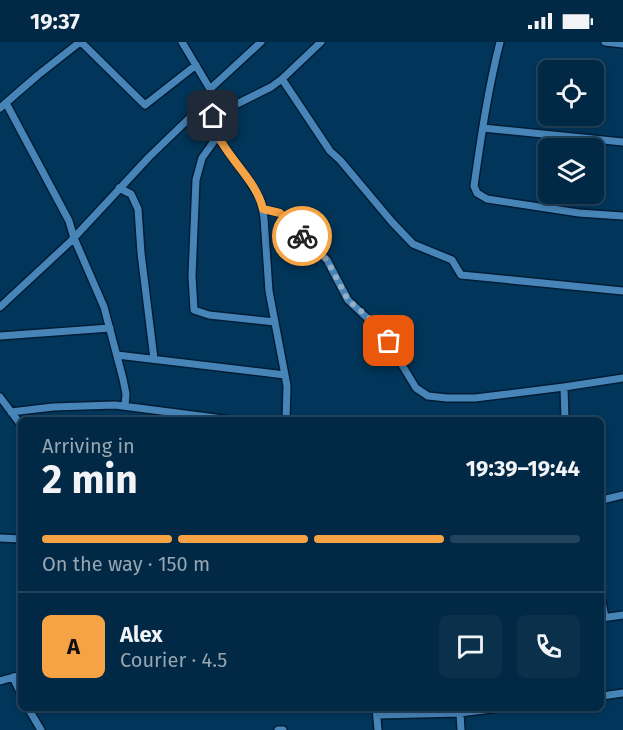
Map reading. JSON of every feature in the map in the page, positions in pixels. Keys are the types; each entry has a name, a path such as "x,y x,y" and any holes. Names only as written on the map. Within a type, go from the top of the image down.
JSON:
{"street":[{"path":"125,406 126,394 117,355 97,288 74,238 69,221 3,106 81,42 145,105 196,65"},
{"path":"0,307 74,238 119,188 212,96 182,42"},
{"path":"210,89 261,42"},
{"path":"213,116 266,90 282,79 321,42"},
{"path":"500,42 490,81 474,186 477,193 487,200 579,213 623,216"},
{"path":"605,42 623,44"},
{"path":"282,79 330,151 392,222 413,244 452,260 461,275 623,291"},
{"path":"204,105 213,116 218,137 261,201 268,291 288,399 286,417"},
{"path":"483,128 623,142"},
{"path":"218,137 202,158 196,180 192,276 194,310 209,315 275,322"},
{"path":"119,188 131,194 138,209 154,359"},
{"path":"263,209 280,213 327,260 348,300 382,332 416,388 428,396 475,398 623,378"},
{"path":"0,336 110,328"},
{"path":"117,355 285,375"},
{"path":"564,387 565,417"},
{"path":"0,397 18,421"},
{"path":"11,412 53,407 125,406 208,417"},
{"path":"604,500 623,495"},
{"path":"0,538 18,539"},
{"path":"604,618 623,615"},
{"path":"0,681 18,676"},
{"path":"13,677 18,688"},
{"path":"604,696 623,693"},
{"path":"30,711 41,730"},
{"path":"378,730 376,712 460,713 476,711"},
{"path":"460,713 461,730"},
{"path":"278,730 283,730"}],"way so far":[{"path":"302,236 327,260 348,300 376,324 389,341"}],"route":[{"path":"213,116 218,137 249,180 263,209 280,213 302,236"}]}
